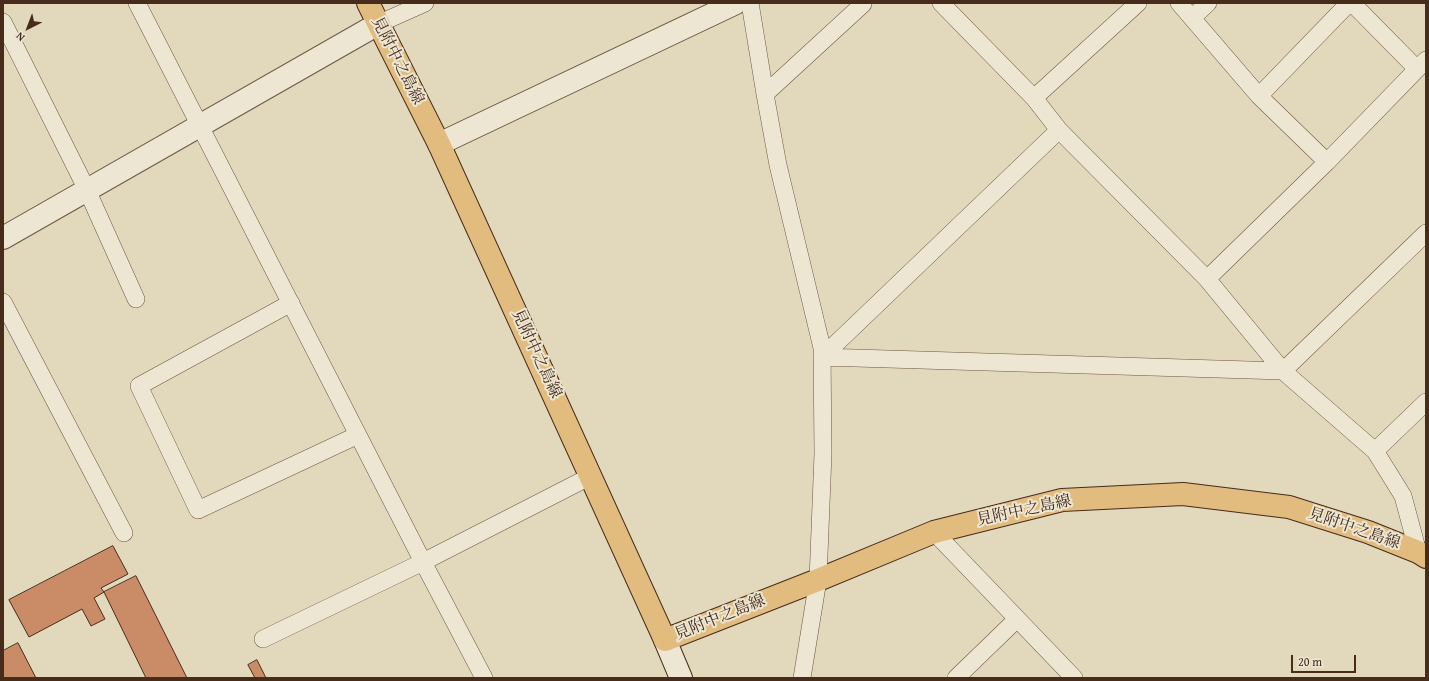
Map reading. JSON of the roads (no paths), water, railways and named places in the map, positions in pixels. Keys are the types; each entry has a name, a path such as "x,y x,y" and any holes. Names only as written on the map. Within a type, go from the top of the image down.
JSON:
{"main road":[{"name":"見附中之島線","path":"368,3 439,144 665,640 818,580 934,532 1062,500 1183,494 1289,507 1368,532 1422,555"}],"street":[{"path":"137,3 423,562 484,678"},
{"path":"3,238 378,24 425,3"},
{"path":"439,144 736,3"},
{"path":"750,3 778,165 822,348 823,454 818,580 803,678"},
{"path":"941,3 1034,98 1060,130 1207,279 1283,371 1374,451 1403,496 1422,555"},
{"path":"1034,98 1138,3"},
{"path":"1179,3 1259,96 1327,162"},
{"path":"1192,18 1208,3"},
{"path":"1259,96 1349,3"},
{"path":"1207,279 1327,162 1422,64 1352,3"},
{"path":"765,94 863,4"},
{"path":"3,22 87,190 136,299"},
{"path":"822,357 1060,130"},
{"path":"822,357 1283,371 1426,233"},
{"path":"3,302 124,533"},
{"path":"291,303 139,386 198,510 358,435"},
{"path":"1374,451 1426,402"},
{"path":"263,639 423,562 591,476"},
{"path":"934,532 1074,678"},
{"path":"956,678 1017,619"},
{"path":"665,640 681,678"}]}
